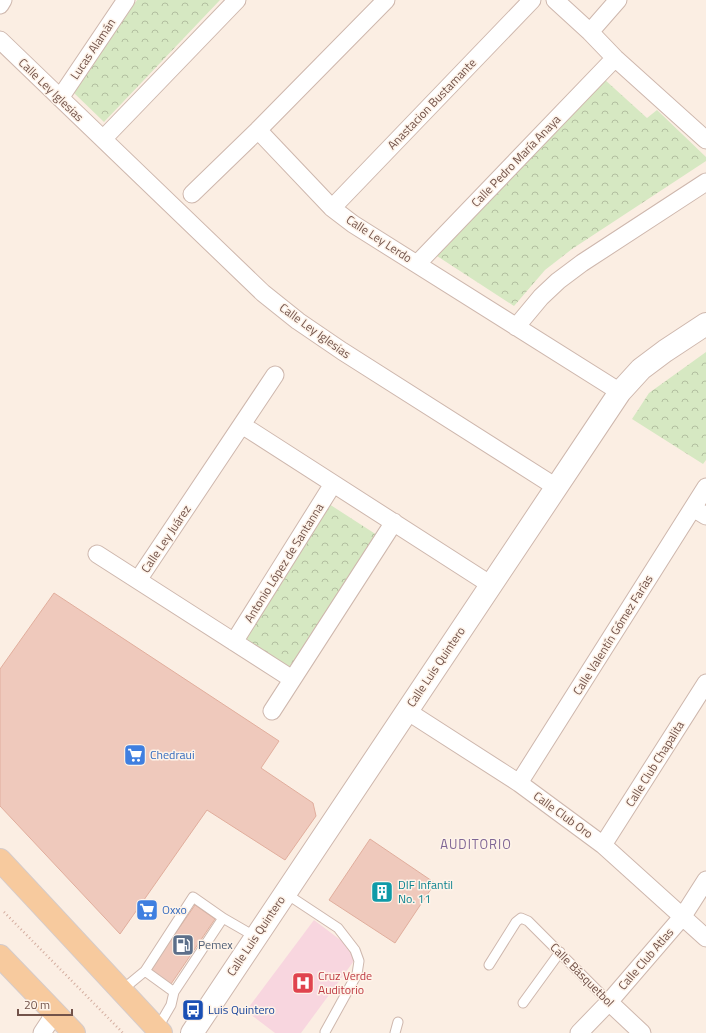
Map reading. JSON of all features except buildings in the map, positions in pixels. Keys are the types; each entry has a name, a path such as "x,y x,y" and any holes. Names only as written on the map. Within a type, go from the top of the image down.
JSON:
{"main road":[{"path":"0,860 120,991 159,1031"},
{"path":"0,956 74,1033"}],"street":[{"path":"0,5 3,0"},
{"name":"Lucas Alamán","path":"60,98 126,0"},
{"path":"103,139 237,0"},
{"path":"192,194 258,130 386,0"},
{"name":"Anastacion Bustamante","path":"332,208 532,0"},
{"path":"555,0 590,32 615,58 706,140"},
{"path":"590,32 618,0"},
{"name":"Calle Ley Iglesias","path":"0,40 263,293 298,321 342,352 556,487"},
{"name":"Calle Pedro María Anaya","path":"417,264 615,58"},
{"name":"Calle Ley Lerdo","path":"258,130 332,208 359,228 620,392"},
{"path":"516,327 541,297 576,267 706,182"},
{"name":"Calle Luis Quintero","path":"192,1033 285,893 315,842 407,711 620,392 641,369 706,324"},
{"name":"Calle Ley Juárez","path":"275,375 138,580 292,679"},
{"path":"242,425 491,584"},
{"name":"Antonio López de Santanna","path":"234,642 333,484"},
{"name":"Calle Valentín Gómez Farías","path":"519,783 699,512 706,487"},
{"path":"272,711 394,522"},
{"path":"97,554 138,580"},
{"name":"Calle Club Chapalita","path":"603,845 706,683"},
{"name":"Calle Club Oro","path":"407,711 519,783 603,845 706,938"},
{"name":"Calle Club Atlas","path":"579,1033 609,1002 683,916 706,880"},
{"name":"Calle Básquetbol","path":"609,1002 642,1033"},
{"path":"42,1033 55,1013"}],"lane":[{"path":"285,893 338,928 355,950 359,960 357,974 325,1032"},
{"path":"120,991 145,971 193,898 256,937"},
{"path":"159,1031 172,1005 174,992 224,918"},
{"name":"Calle Básquetbol","path":"489,966 516,922 521,918 528,921 609,1002"},
{"path":"523,1004 560,952"},
{"path":"145,971 174,992"},
{"path":"395,1033 398,1022"}],"path":[{"path":"4,912 123,1033"}],"shaded area":[{"name":"Cruz Verde Auditorio","path":"314,920 359,954 301,1033 275,1033 246,1011"}],"green space":[{"path":"137,0 220,0 104,122 74,93"},
{"path":"604,79 647,118 657,110 706,157 706,161 572,249 545,270 514,306 437,256"},
{"path":"706,352 706,460 703,464 632,419 649,393"},
{"path":"329,504 377,535 292,669 244,638"}],"place":[{"name":"Chedraui","path":"135,755"},
{"name":"DIF Infantil No. 11","path":"382,892"},
{"name":"Oxxo","path":"147,910"},
{"name":"Pemex","path":"183,945"},
{"name":"Cruz Verde Auditorio","path":"303,983"},
{"name":"Luis Quintero","path":"193,1010"}],"district":[{"name":"AUDITORIO","path":"476,844"}]}
